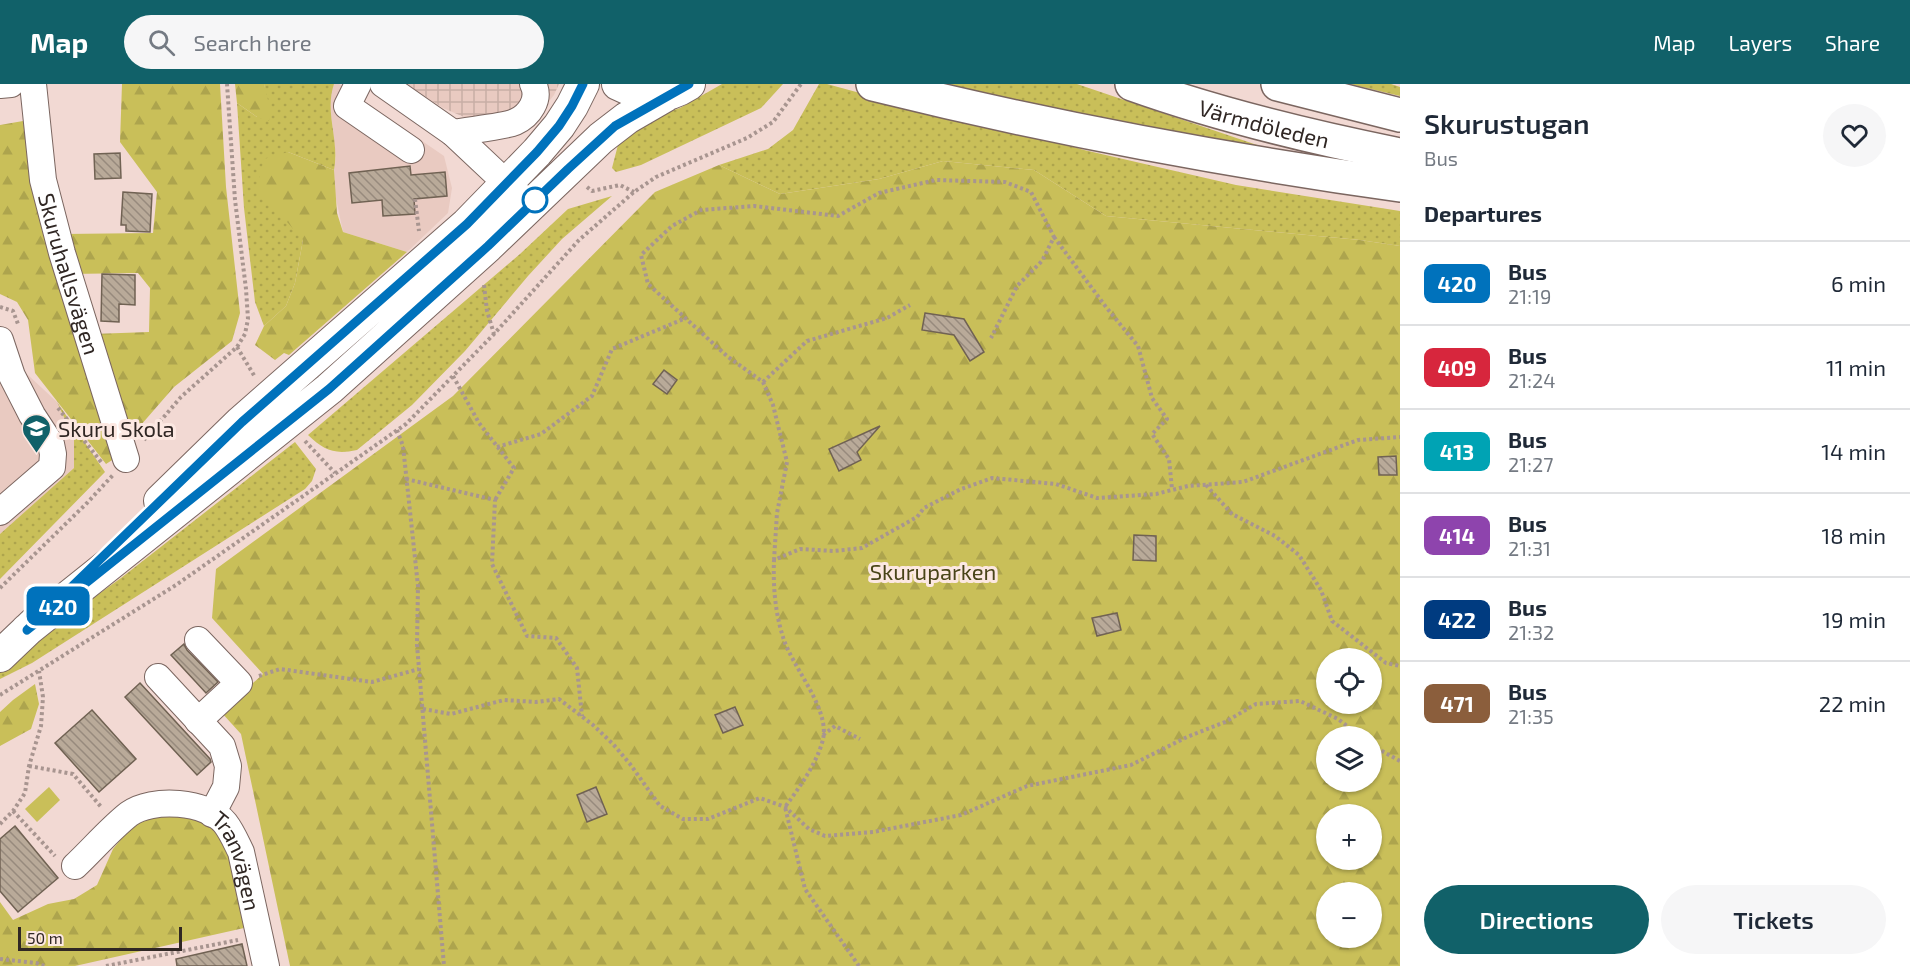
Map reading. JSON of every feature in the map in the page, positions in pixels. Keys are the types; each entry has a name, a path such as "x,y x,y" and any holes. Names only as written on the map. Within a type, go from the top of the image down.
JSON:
{"highway":[{"path":"873,84 1143,143 1282,168 1400,185"},
{"name":"Värmdöleden","path":"1132,84 1168,97 1303,134 1400,154"},
{"name":"Värmdöleden","path":"1278,84 1400,115"}],"main road":[{"path":"10,644 242,422 467,224 559,126 583,84"},
{"path":"618,84 636,93 677,90"},
{"path":"10,644 329,389 488,246 615,126 677,90"}],"street":[{"path":"0,85 11,84"},
{"name":"Skuruhallsvägen","path":"33,84 43,180 115,463"},
{"path":"358,84 347,106 411,150"},
{"path":"383,84 453,133 530,205"},
{"path":"453,133 515,122 534,106 537,90 533,84"},
{"path":"0,513 52,467 53,454 46,434 32,415 12,376 10,335"},
{"path":"198,640 239,683 198,721"},
{"path":"158,677 222,746 228,766 226,788 212,814"},
{"name":"Tranvägen","path":"75,866 131,813 152,805 174,803 195,806 212,814 224,822 240,852 266,966"}],"path":[{"path":"227,84 248,319 245,334 237,347 260,383"},
{"path":"0,695 176,585 406,424 494,334 579,240 634,192 656,177 747,138 773,123 801,84"},
{"path":"785,807 802,784 824,735 819,706 792,660 783,639 776,609 774,560 777,513 787,462 772,405 763,382 728,357 648,284 641,255 672,226 701,210 754,206 838,216 879,193 936,180 1005,182 1031,192 1054,237 1106,308 1138,346 1152,398 1167,419 1152,434 1169,459 1172,489"},
{"path":"415,199 419,232"},
{"path":"991,338 1017,286 1042,261 1054,237"},
{"path":"484,282 484,299 494,334"},
{"path":"763,382 807,340 887,318 910,304"},
{"path":"0,307 13,311 10,335"},
{"path":"497,447 541,434 592,396 612,349 686,318"},
{"path":"453,376 479,423 514,468 495,500 492,564 527,636 556,638 577,668 582,717"},
{"path":"54,403 115,463"},
{"path":"397,430 403,446 418,586 417,645 444,966"},
{"path":"300,436 335,473"},
{"path":"774,560 800,549 834,551 862,548 917,517 924,508 961,489 992,478 1056,484 1097,498 1156,494 1172,489 1244,482 1358,440 1400,437"},
{"path":"406,479 495,500"},
{"path":"1206,485 1232,514 1275,536 1299,555 1321,590 1332,621 1386,663 1400,666"},
{"path":"239,683 279,669 372,682 419,669"},
{"path":"0,824 13,811 25,793 29,766 41,726 43,697 39,671"},
{"path":"423,709 451,714 504,700 536,702 559,699 593,725 630,764 660,806 683,819 708,819 760,798 785,807 809,829 825,836 873,832 961,815 1026,786 1131,765 1187,737 1225,722 1256,704 1300,701 1338,719 1347,726"},
{"path":"824,735 835,726 860,739"},
{"path":"1382,751 1400,761"},
{"path":"29,766 73,774 117,826"},
{"path":"785,807 805,889 859,966"},
{"path":"13,811 60,861 75,866"},
{"path":"106,966 260,936"},
{"path":"0,959 45,966"}],"shaded area":[{"path":"334,84 339,84 444,156 452,188 448,213 407,252 343,232 335,194 336,158 329,97"},
{"path":"406,84 559,84 554,95 538,115 494,130 443,108"},
{"name":"Skuru Skola","path":"0,349 57,402 74,439 74,468 0,534"}],"green space":[{"path":"122,84 220,84 226,187 240,313 232,341 174,387 127,441 93,334 149,332 150,288 138,273 70,274 63,234 153,233 157,192 120,142"},
{"path":"235,84 264,84 270,108 269,121 257,117 237,103"},
{"path":"264,84 334,84 331,95 331,116 335,159 334,170 288,152 303,240 295,283 286,306 264,326 255,302 244,208 237,103 257,117 265,91"},
{"path":"722,84 783,84 761,108 641,165 616,172 612,168 619,141 641,121 680,108"},
{"path":"819,84 827,84 904,105 1020,131 1084,150 1236,185 1400,211 1400,246 1360,240 1106,216 1034,170 943,161 879,179 780,194 719,165 768,149 793,130"},
{"path":"928,84 1077,84 1263,147 1113,122"},
{"path":"1350,84 1391,84 1400,87 1400,96"},
{"path":"23,121 56,275 120,455 106,464 35,373 28,320 17,302 0,294 0,125"},
{"path":"288,152 334,170 337,213 343,232 407,252 289,355 284,353 275,360 255,345 264,326 286,306 295,283 303,240 257,188 264,159"},
{"name":"Skuruparken","path":"943,161 1034,170 1106,216 1360,240 1400,246 1400,966 290,966 241,734 221,712 263,674 212,618 216,569 453,396 655,192 719,165 780,194 879,179"},
{"path":"612,196 562,239 465,351 412,405 357,450 342,452 330,450 308,435 520,254 568,209"},
{"path":"57,402 105,472 0,579 0,534 74,468 74,439"},
{"path":"295,442 316,469 312,481 305,489 32,663 0,679 0,671 25,647 121,578"},
{"path":"35,684 39,704 31,729 0,746 0,712"},
{"path":"49,787 60,800 37,822 25,809"},
{"path":"152,815 193,818 206,822 216,830 230,855 244,928 75,966 0,966 0,902 13,920 48,904 74,899 97,885 113,849 135,822"}],"building":[{"path":"120,153 121,178 95,179 94,154"},
{"path":"410,166 411,175 445,172 447,196 414,199 415,214 383,216 382,200 352,203 349,173"},
{"path":"123,192 152,194 150,232 126,231 126,225 121,225"},
{"path":"102,274 135,275 135,305 119,304 119,322 101,321"},
{"path":"925,313 964,319 984,352 970,361 954,335 922,330"},
{"path":"664,370 677,380 667,394 653,384"},
{"path":"880,426 857,452 861,460 839,471 829,449"},
{"path":"1396,456 1397,475 1379,475 1378,457"},
{"path":"1134,535 1156,536 1156,561 1133,560"},
{"path":"1117,613 1121,630 1097,636 1092,618"},
{"path":"184,644 218,682 206,693 171,655"},
{"path":"140,683 210,759 211,762 197,775 125,697"},
{"path":"735,707 743,725 723,733 715,715"},
{"path":"92,710 136,759 99,792 55,743"},
{"path":"596,787 607,814 587,822 577,795"},
{"path":"15,826 58,878 18,912 0,891 0,839"},
{"path":"242,944 247,966 177,966 176,959"}],"bus line":[{"name":"420","path":"583,84 559,126 467,224 242,422 27,630 329,389 488,246 615,126 689,84"}],"place":[{"name":"Skuru Skola","path":"37,454"}]}
